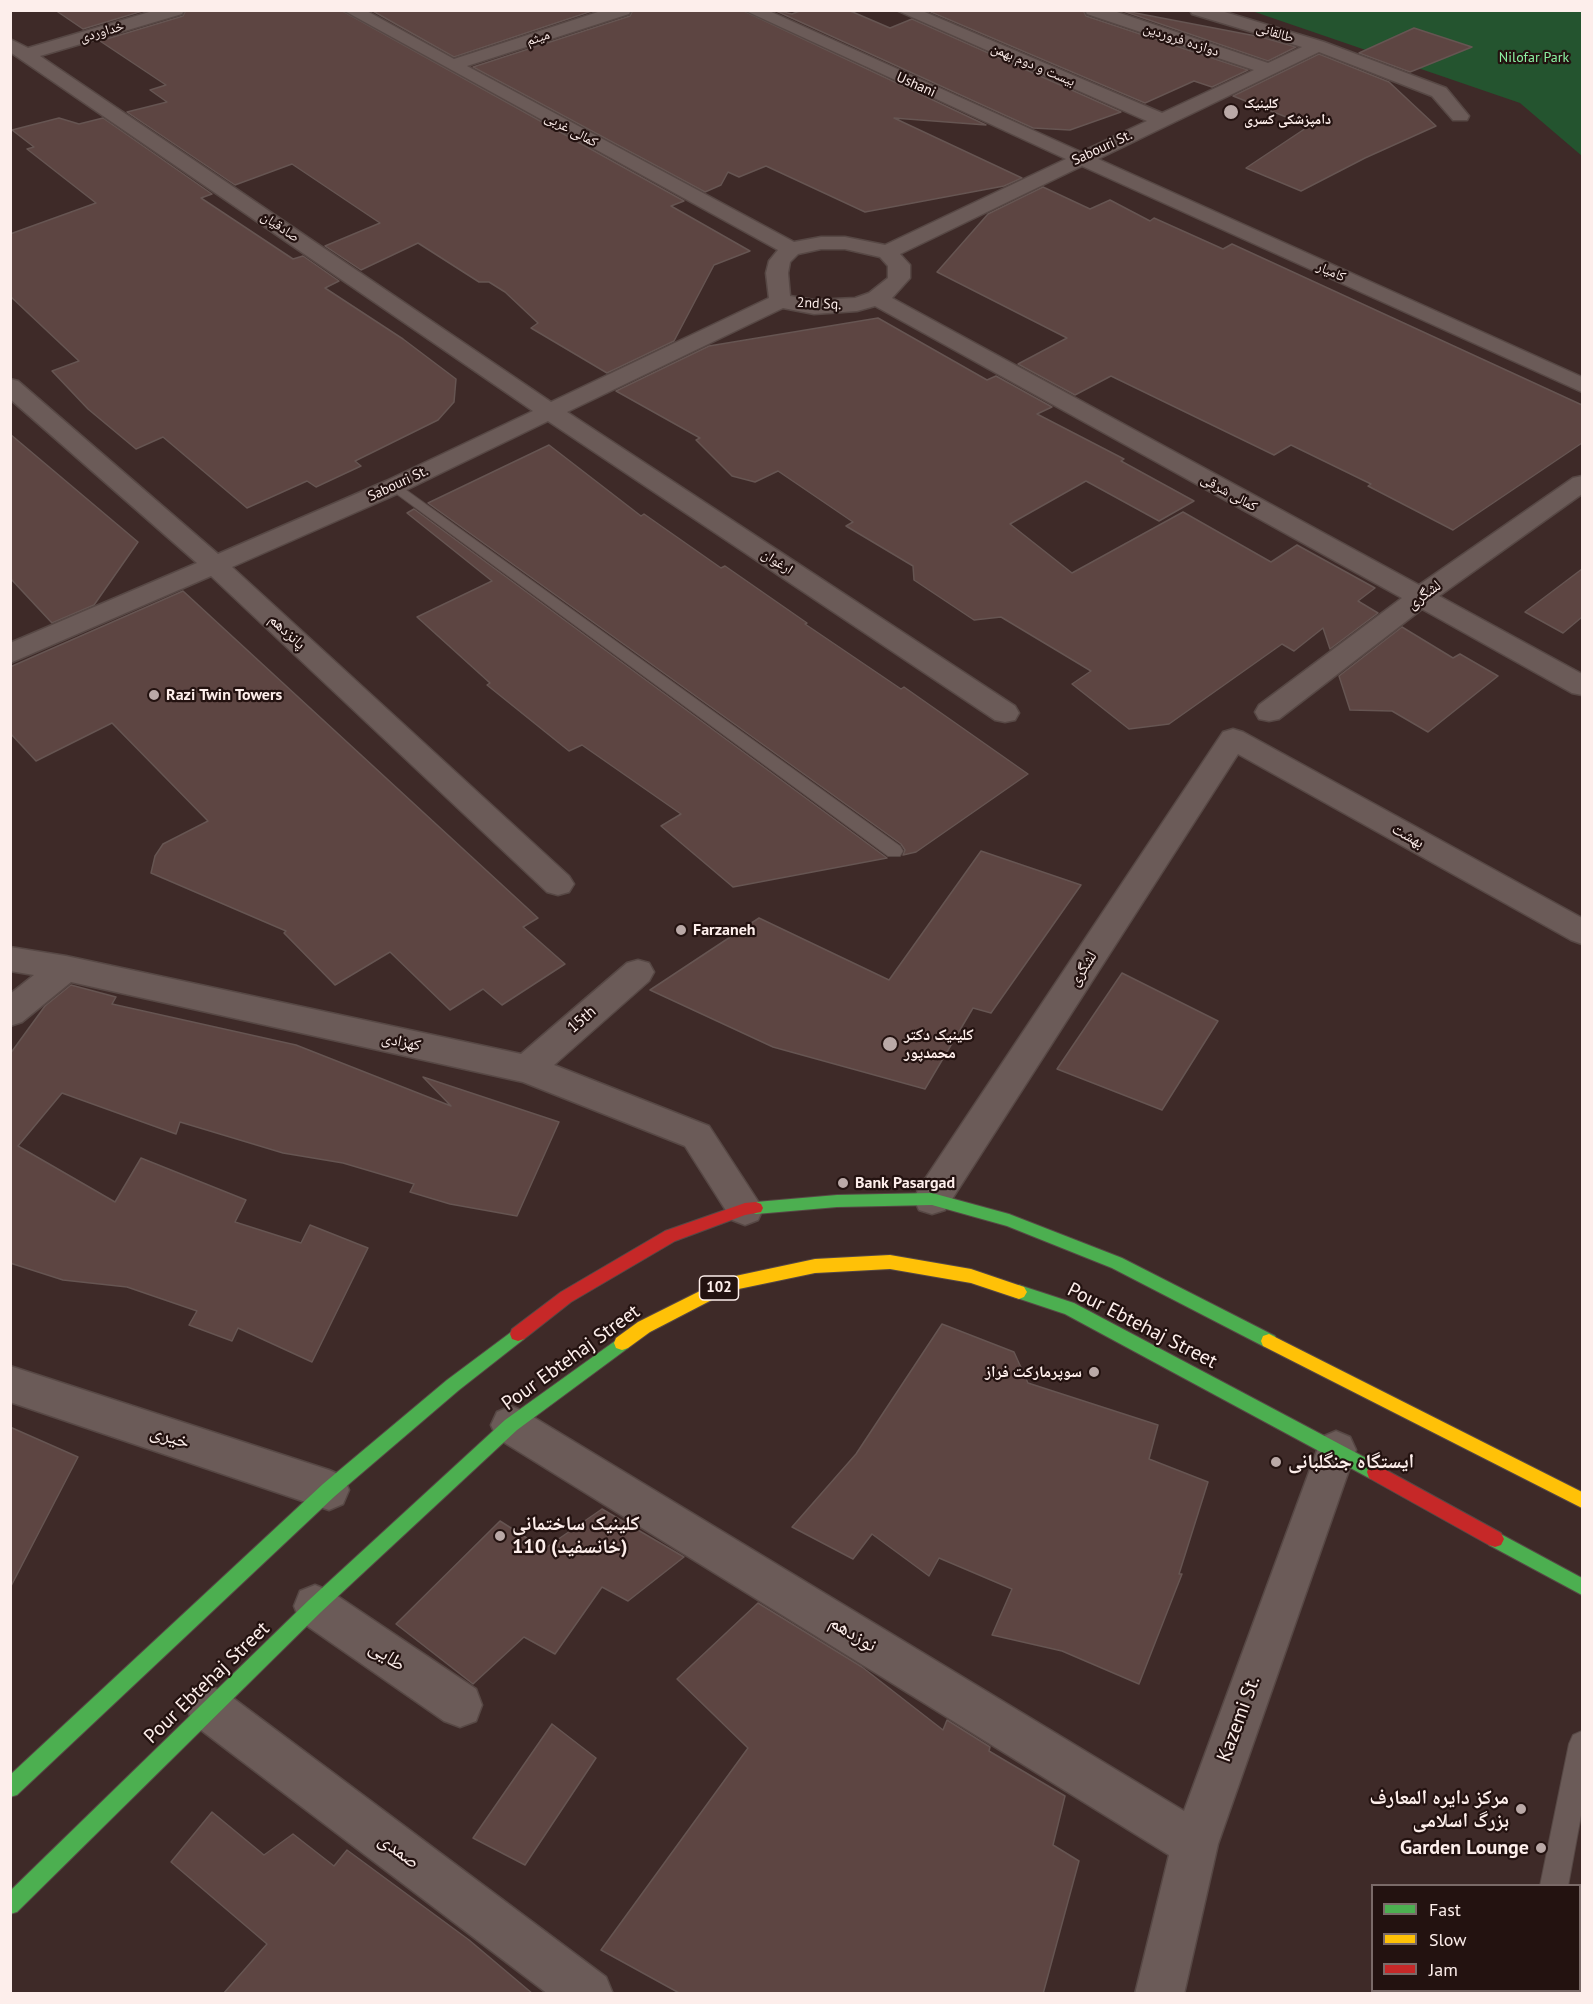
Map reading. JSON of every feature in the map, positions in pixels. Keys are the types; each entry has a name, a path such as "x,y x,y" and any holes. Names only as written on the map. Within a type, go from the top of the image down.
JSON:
{"main road":[{"path":"10,1788 329,1490 453,1385 566,1297 670,1236 745,1209 837,1201 932,1199 1009,1220 1116,1263 1582,1500"},
{"name":"Pour Ebtehaj Street","path":"10,1905 315,1606 511,1425 644,1327 726,1285 816,1266 890,1262 971,1276 1069,1308 1336,1450 1582,1587"}],"street":[{"name":"خداوردی","path":"19,49 176,10"},
{"name":"کمالی غربی","path":"351,10 791,249"},
{"name":"میثم","path":"452,65 623,10"},
{"name":"Ushani","path":"752,10 1080,159"},
{"name":"بیست و دوم بهمن","path":"904,10 1161,120"},
{"name":"دوازده فروردین","path":"1094,10 1269,69"},
{"name":"طالقانی","path":"1198,10 1318,46 1439,92 1460,116"},
{"name":"Sabouri St.","path":"887,252 1318,46"},
{"name":"صادقیان","path":"19,49 550,412"},
{"name":"کامیار","path":"1080,159 1582,386"},
{"path":"791,249 821,243 845,243 887,252"},
{"name":"2nd Sq.","path":"791,249 780,261 777,273 780,301 838,307 877,298 891,289 899,278 899,265 887,252"},
{"name":"کمالی شرقی","path":"877,298 1582,686"},
{"name":"Sabouri St.","path":"10,654 395,486 780,301"},
{"name":"پانزدهم","path":"10,386 216,566 558,884"},
{"name":"ارغوان","path":"550,412 1005,713"},
{"name":"لشگری","path":"1269,712 1419,598 1582,483"},
{"name":"لشگری","path":"932,1199 1233,739"},
{"name":"بهشت","path":"1233,739 1582,932"},
{"name":"کهزادی","path":"10,959 66,968 527,1069 697,1136 745,1209"},
{"path":"10,1013 66,968"},
{"name":"15th","path":"527,1069 638,972"},
{"name":"خیری","path":"10,1384 329,1490"},
{"name":"نوزدهم","path":"511,1425 1195,1844"},
{"name":"Kazemi St.","path":"1159,1994 1195,1844 1336,1450"},
{"name":"طایی","path":"315,1606 460,1705"},
{"name":"صمدی","path":"209,1708 589,1994"}],"lane":[{"path":"395,486 894,851"},
{"path":"1554,1884 1582,1744"}],"green space":[{"name":"Nilofar Park","path":"1252,11 1582,11 1582,156 1520,103"}],"building":[{"path":"55,10 146,10 83,29"},
{"path":"186,10 341,10 684,201 671,206 750,251 714,265 674,341 607,373 531,328 538,323 505,292 489,282 479,282 418,243 361,270 325,246 380,223 292,164 235,185 127,112 167,102 150,90 166,85 100,41 183,16"},
{"path":"371,10 595,10 454,57"},
{"path":"633,10 742,10 986,125 894,118 1022,178 1004,186 865,212 766,166 739,177 728,172 721,185 705,192 473,67 630,16"},
{"path":"774,10 792,14 802,10 848,10 890,28 912,19 1121,112 1070,130 1033,128"},
{"path":"936,10 1083,10 1086,16 1248,70 1212,87 1194,81 1145,103 931,12"},
{"path":"1120,10 1261,37 1296,47 1268,61"},
{"path":"1414,28 1472,47 1410,72 1359,53"},
{"path":"1319,54 1389,82 1436,126 1365,158 1301,191 1246,168 1309,126 1233,96"},
{"path":"59,118 79,124 103,118 212,194 201,198 293,259 303,256 339,281 325,288 403,339 456,379 454,402 438,420 355,461 361,466 316,487 307,481 247,508 163,437 136,449 88,409 52,371 79,361 10,296 10,234 96,203 27,149 34,147 12,130"},
{"path":"1043,187 1090,209 1110,200 1150,221 1154,218 1223,249 1232,244 1582,405 1582,443 1453,530 1368,486 1371,484 1291,445 1274,455 1111,376 1075,395 1018,364 1067,338 937,272 988,214"},
{"path":"878,318 987,380 996,376 1052,407 1037,414 1124,459 1121,461 1194,501 1159,521 1086,481 1010,524 1072,573 1183,512 1271,562 1297,545 1375,588 1358,601 1378,613 1330,649 1323,628 1294,651 1282,644 1169,724 1129,729 1072,684 1091,671 1001,617 974,620 914,580 913,566 846,526 853,522 778,471 755,482 732,476 696,440 700,438 616,391 709,346"},
{"path":"10,434 138,542 94,605 52,623 10,578"},
{"path":"549,445 641,516 644,514 721,568 725,566 807,623 805,624 901,689 904,687 1028,774 916,852 903,855 905,850 901,844 428,503"},
{"path":"414,509 887,858 733,887 661,826 681,814 582,745 569,751 487,685 490,683 417,617 492,581 407,513"},
{"path":"1582,569 1582,617 1563,633 1525,612"},
{"path":"183,591 538,918 523,927 565,964 502,1005 483,989 450,1010 390,952 335,985 284,933 286,931 151,873 155,856 163,844 208,821 112,723 36,761 10,733 10,667"},
{"path":"1402,627 1453,658 1460,654 1498,676 1428,732 1392,711 1350,710 1339,676"},
{"path":"981,851 1081,885 991,1013 973,1008 925,1089 773,1047 650,990 759,918 889,980"},
{"path":"1122,973 1218,1021 1162,1110 1057,1069"},
{"path":"71,985 116,997 112,1004 296,1045 451,1106 423,1077 559,1122 517,1216 450,1204 410,1192 414,1184 343,1163 283,1153 180,1122 176,1134 62,1093 18,1146 115,1202 141,1158 246,1200 235,1222 301,1243 310,1225 368,1248 312,1362 238,1328 232,1341 189,1325 197,1311 127,1287 63,1280 10,1263 10,1054 45,1006"},
{"path":"942,1324 1014,1352 1028,1383 1158,1425 1149,1459 1208,1482 1179,1574 1182,1574 1139,1684 1062,1651 992,1635 1012,1589 939,1558 929,1576 872,1534 853,1559 792,1527 856,1454"},
{"path":"10,1427 78,1457 10,1588"},
{"path":"602,1509 684,1557 628,1601 602,1587 555,1654 524,1637 473,1684 396,1624 500,1521 544,1549"},
{"path":"758,1603 862,1667 943,1730 947,1720 990,1747 989,1751 1065,1796 1053,1845 1079,1861 1043,1994 681,1994 601,1950 748,1748 677,1679"},
{"path":"552,1724 596,1758 525,1865 473,1838"},
{"path":"212,1812 264,1855 293,1834 334,1866 347,1850 469,1940 533,1994 223,1994 267,1944 171,1862"}],"traffic: fast":[{"path":"756,1208 837,1201 932,1199 1009,1220 1117,1263 1269,1341"},
{"path":"1019,1292 1069,1308 1375,1472"},
{"path":"10,1788 329,1490 453,1385 518,1334"},
{"path":"10,1905 315,1606 511,1425 622,1343"},
{"path":"1495,1539 1582,1587"}],"traffic: slow":[{"path":"622,1343 644,1327 726,1285 815,1266 890,1262 971,1276 1019,1292"},
{"path":"1269,1341 1582,1500"}],"traffic: jam":[{"path":"518,1334 566,1297 670,1236 745,1209 756,1208"},
{"path":"1375,1472 1495,1539"}],"place":[{"name":"کلینیک دامپزشکی کسری","path":"1231,112"},
{"name":"Razi Twin Towers","path":"154,695"},
{"name":"Farzaneh","path":"681,930"},
{"name":"کلینیک دکتر محمدپور","path":"890,1044"},
{"name":"Bank Pasargad","path":"843,1183"},
{"name":"سوپرمارکت فراز","path":"1094,1372"},
{"name":"ایستگاه جنگلبانی","path":"1276,1462"},
{"name":"کلینیک ساختمانی 110 (خانسفید)","path":"500,1536"},
{"name":"مرکز دایره المعارف بزرگ اسلامی","path":"1521,1809"},
{"name":"Garden Lounge","path":"1541,1848"}]}
